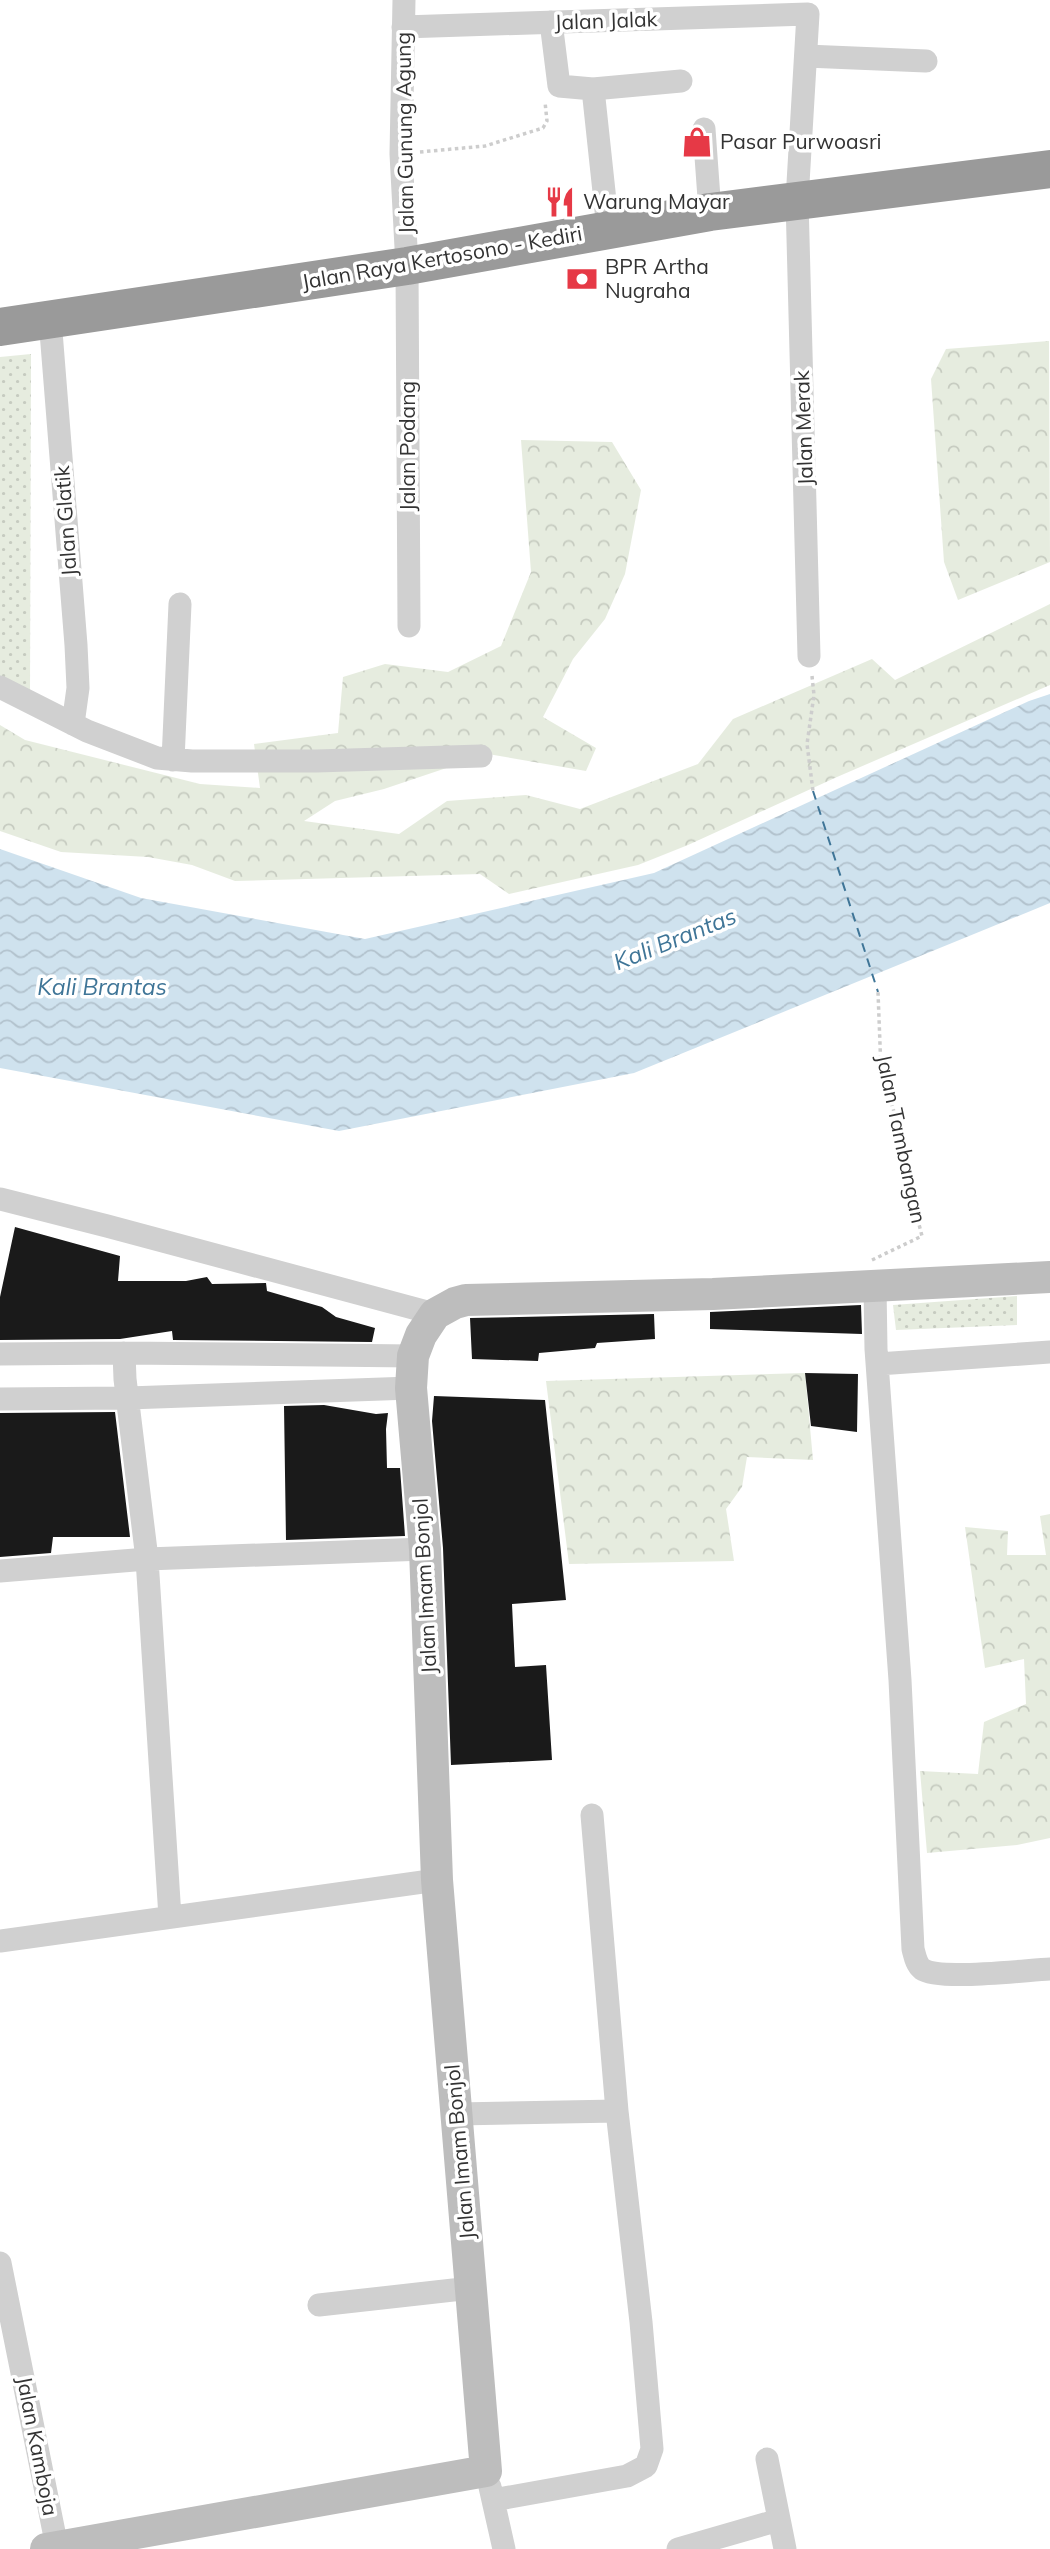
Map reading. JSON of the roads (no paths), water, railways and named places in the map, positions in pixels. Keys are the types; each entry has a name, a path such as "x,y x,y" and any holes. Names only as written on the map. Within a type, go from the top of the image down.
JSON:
{"highway":[{"name":"Jalan Raya Kertosono - Kediri","path":"0,327 407,266 710,212 1050,169"}],"main road":[{"path":"412,1371 421,1335 435,1314 466,1300 713,1294 871,1275 1050,1277"},
{"name":"Jalan Imam Bonjol","path":"412,1371 425,1549 437,1880 489,2486"},
{"path":"52,2548 489,2486"}],"street":[{"name":"Jalan Gunung Agung","path":"404,0 401,154 407,266"},
{"name":"Jalan Jalak","path":"403,27 551,22 808,7 797,200"},
{"path":"551,22 559,86 593,89 681,81"},
{"path":"806,55 926,61"},
{"path":"593,89 608,229"},
{"path":"704,128 710,212"},
{"name":"Jalan Merak","path":"797,200 809,656"},
{"name":"Jalan Podang","path":"407,266 409,626"},
{"name":"Jalan Glatik","path":"50,319 76,645 78,688 73,724"},
{"path":"173,760 180,604"},
{"path":"0,687 73,724 134,751 157,758 316,761 481,756"},
{"path":"0,1199 435,1314"},
{"path":"871,1275 900,1680 913,1949 919,1966 924,1971 946,1975 1050,1969"},
{"path":"876,1346 1050,1352"},
{"path":"124,1353 147,1559 170,1917"},
{"path":"0,1354 124,1353 412,1371"},
{"path":"0,1399 127,1388 412,1371"},
{"path":"0,1571 147,1559 425,1549"},
{"path":"504,2549 489,2486 627,2476 646,2466 651,2456 641,2322 617,2111 592,1815"},
{"path":"0,1941 437,1880"},
{"path":"457,2114 617,2111"},
{"name":"Jalan Kamboja","path":"0,2263 52,2548"},
{"path":"319,2305 471,2288"},
{"path":"767,2459 785,2549"},
{"path":"678,2549 779,2520"}],"water":[{"name":"Kali Brantas","path":"1050,694 1050,903 634,1073 339,1131 0,1068 0,849 141,898 365,939 654,873 1029,701"}],"place":[{"name":"Pasar Purwoasri","path":"697,142"},
{"name":"Warung Mayar","path":"560,202"},
{"name":"BPR Artha Nugraha","path":"582,279"}]}
